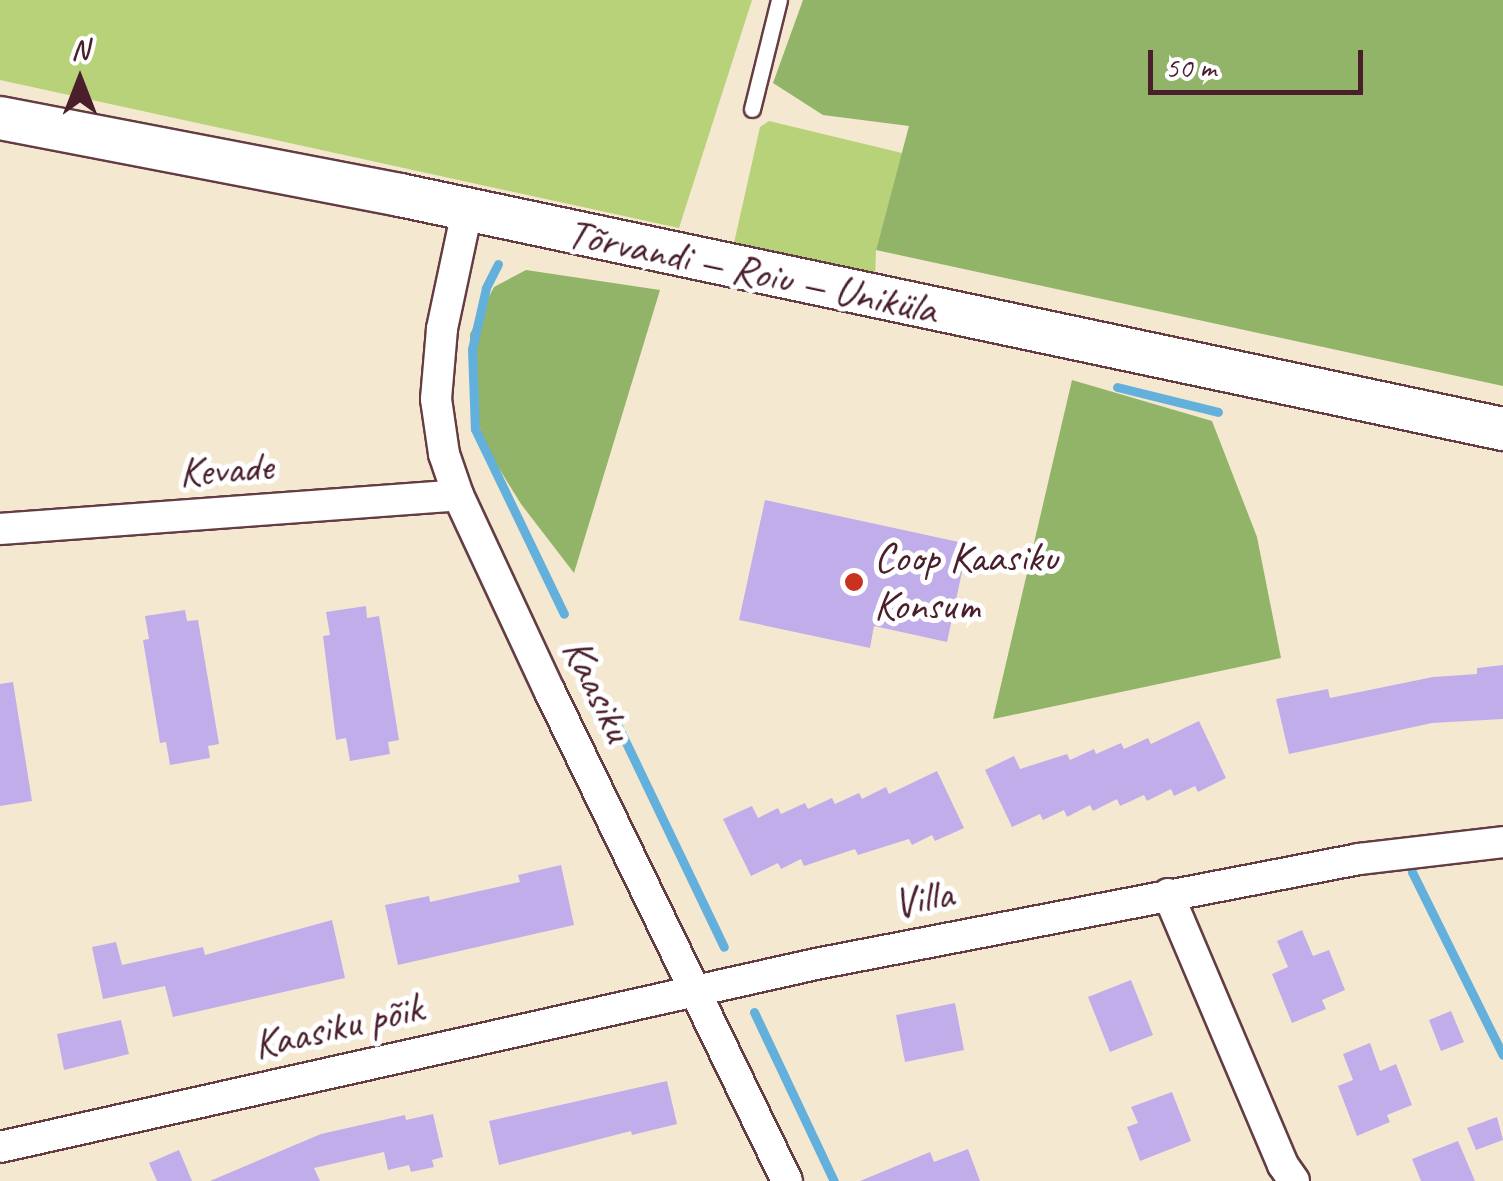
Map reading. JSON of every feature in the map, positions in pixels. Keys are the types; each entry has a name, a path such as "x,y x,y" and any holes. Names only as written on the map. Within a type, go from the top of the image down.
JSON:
{"street":[{"name":"Tõrvandi — Roiu — Uniküla","path":"0,118 467,210 1503,430"},
{"name":"Kaasiku","path":"467,210 442,329 436,399 444,454 458,495 787,1181"},
{"name":"Kevade","path":"0,529 458,495"},
{"name":"Villa","path":"694,988 1359,859 1503,842"},
{"path":"1168,894 1283,1166 1294,1181"},
{"name":"Kaasiku põik","path":"0,1147 694,988"}],"lane":[{"path":"752,109 780,0"}],"green space":[{"path":"0,0 752,0 679,228 0,80"},
{"path":"803,0 1503,0 1503,386 876,250 909,126 823,115 773,83"},
{"path":"769,121 902,153 876,250 875,278 734,243 760,127"},
{"path":"526,270 660,290 574,573 521,504 484,444 470,388 470,334 494,287"},
{"path":"1072,380 1212,421 1257,537 1281,658 993,719"}],"building":[{"name":"Coop Kaasiku Konsum","path":"765,500 968,544 947,642 874,626 870,648 739,620"},
{"path":"366,606 367,618 379,616 399,740 388,742 390,754 350,761 346,738 336,740 323,636 330,635 326,612"},
{"path":"185,610 187,621 198,620 219,744 208,746 210,758 170,765 166,742 160,743 143,640 149,639 145,616"},
{"path":"1503,665 1503,719 1432,723 1289,754 1276,699 1328,689 1330,698 1433,677 1477,674 1477,668"},
{"path":"13,682 32,801 0,806 0,684"},
{"path":"1199,721 1226,778 1198,792 1195,786 1174,796 1171,789 1147,801 1144,795 1120,806 1117,799 1093,811 1090,805 1067,817 1064,810 1043,820 1040,814 1012,827 985,770 1014,756 1020,769 1067,754 1070,760 1094,749 1096,754 1121,743 1124,749 1148,738 1151,744"},
{"path":"937,771 964,828 935,841 932,835 912,845 909,839 858,855 855,849 804,866 801,859 781,869 778,863 751,876 723,819 752,806 758,818 778,808 781,814 805,803 808,809 832,798 835,804 859,793 862,799 886,787 889,794"},
{"path":"561,865 574,925 398,965 385,905 429,896 430,902 520,882 518,875"},
{"path":"332,920 345,978 173,1017 165,986 103,999 92,947 116,942 122,965 203,947 205,955"},
{"path":"1302,930 1313,956 1329,950 1345,990 1322,1000 1326,1009 1292,1023 1272,974 1288,967 1277,941"},
{"path":"1131,980 1153,1035 1110,1052 1088,997"},
{"path":"955,1003 964,1050 905,1062 896,1015"},
{"path":"1451,1011 1464,1042 1441,1051 1429,1020"},
{"path":"121,1020 129,1054 64,1070 57,1034"},
{"path":"1370,1043 1380,1071 1396,1064 1412,1105 1387,1115 1390,1122 1357,1136 1338,1086 1353,1080 1343,1054"},
{"path":"667,1081 677,1124 632,1135 631,1131 499,1165 489,1121"},
{"path":"1172,1092 1191,1141 1140,1161 1127,1127 1138,1123 1131,1107"},
{"path":"433,1114 443,1157 432,1160 434,1167 411,1172 409,1165 388,1170 384,1152 314,1168 320,1181 210,1181 321,1134 405,1115 406,1120"},
{"path":"1497,1117 1503,1140 1476,1150 1467,1128"},
{"path":"1458,1141 1475,1181 1421,1181 1412,1159"},
{"path":"968,1149 980,1181 860,1181 930,1152 934,1162"},
{"path":"179,1150 192,1181 157,1181 149,1163"}],"waterway":[{"path":"498,264 486,288 472,349 475,429 564,614"},
{"path":"1117,387 1218,412"},
{"path":"608,705 724,947"},
{"path":"1412,872 1503,1055"},
{"path":"754,1012 834,1181"}],"place":[{"name":"Coop Kaasiku Konsum","path":"854,582"}]}
